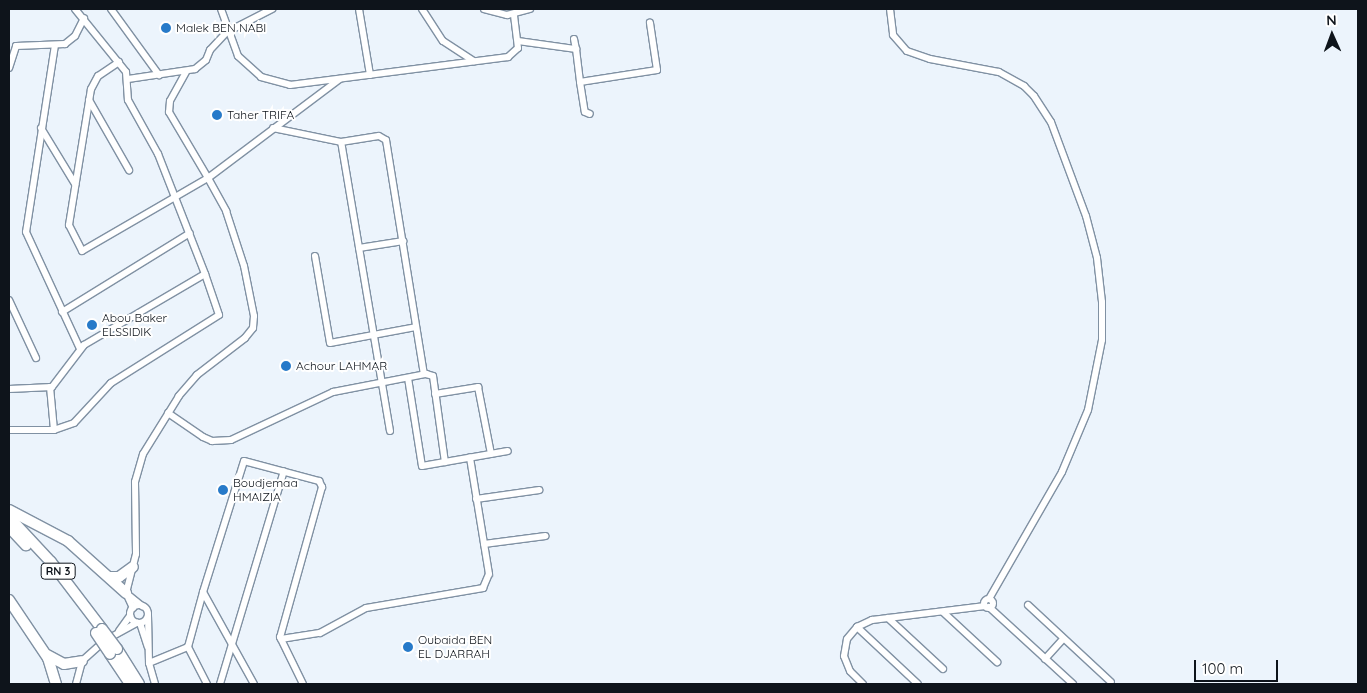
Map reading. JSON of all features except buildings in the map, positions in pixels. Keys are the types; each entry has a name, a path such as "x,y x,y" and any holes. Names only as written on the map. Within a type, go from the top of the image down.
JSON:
{"highway":[{"path":"9,510 68,541 126,593"},
{"name":"RN 3","path":"9,517 51,562 113,651 139,684"},
{"name":"RN 3","path":"9,528 46,566 99,631"},
{"path":"109,577 119,577 133,567"},
{"path":"9,600 42,648 54,671 56,684"},
{"path":"42,648 56,662 82,661"},
{"name":"RN 3","path":"113,651 130,684"}],"street":[{"path":"9,430 54,430 74,423 119,377 220,315 158,154 128,100 128,79 119,62 75,9"},
{"path":"111,9 159,75"},
{"path":"220,9 227,32 238,56 271,82 290,85 512,56 516,51 518,40 514,14"},
{"path":"128,79 186,72 206,60 210,50 227,32 272,9"},
{"path":"359,9 370,75"},
{"path":"422,9 443,41 475,62"},
{"path":"484,9 514,14 530,9"},
{"path":"863,684 850,671 844,656 847,639 857,627 872,620 987,607 992,603 989,599 1062,472 1088,410 1102,340 1102,302 1097,258 1086,216 1051,122 1034,96 1024,86 999,72 924,58 907,51 893,35 890,9"},
{"path":"9,68 16,46 55,45 71,40 84,18"},
{"path":"580,82 657,70 650,23"},
{"path":"574,39 585,112 590,114"},
{"path":"518,40 576,49"},
{"path":"55,45 26,232 80,349"},
{"path":"119,62 94,81 89,100 69,225 82,252 208,178 341,78"},
{"path":"76,684 82,661 118,632 130,616 133,608 126,593 136,554 136,470 142,454 168,413 197,375 245,338 253,328 254,316 244,266 226,211 169,112 170,102 186,72"},
{"path":"89,100 130,170"},
{"path":"41,128 75,184"},
{"path":"273,128 341,142 379,136 385,138 424,374"},
{"path":"341,142 390,431"},
{"path":"62,312 190,234"},
{"path":"359,248 402,241"},
{"path":"315,256 330,343 416,328"},
{"path":"54,430 50,387 80,349 205,274"},
{"path":"9,300 36,358"},
{"path":"168,413 212,441 231,440 333,392 424,374 433,376 445,462"},
{"path":"408,378 422,466 508,451"},
{"path":"9,389 50,387"},
{"path":"435,394 478,387 491,454"},
{"path":"281,639 320,633 366,608 483,588 488,574 470,458"},
{"path":"207,684 188,647 242,463 251,462 319,481 322,487 287,605 281,639 303,684"},
{"path":"220,684 284,471"},
{"path":"476,499 539,490"},
{"path":"484,544 545,536"},
{"path":"203,592 254,684"},
{"path":"126,593 142,606 148,615 149,663 155,684"},
{"path":"1028,605 1111,682"},
{"path":"133,608 142,606"},
{"path":"987,607 1073,684"},
{"path":"943,612 997,662"},
{"path":"118,632 138,623 148,615"},
{"path":"130,616 138,623 149,648"},
{"path":"888,618 943,669"},
{"path":"857,627 918,684"},
{"path":"1045,659 1063,639"},
{"path":"149,663 188,647"}],"place":[{"name":"Malek BEN NABI","path":"166,28"},
{"name":"Taher TRIFA","path":"217,115"},
{"name":"Abou Baker ELSSIDIK","path":"92,325"},
{"name":"Achour LAHMAR","path":"286,366"},
{"name":"Boudjemaa HMAIZIA","path":"223,490"},
{"name":"Oubaida BEN EL DJARRAH","path":"408,647"}]}
